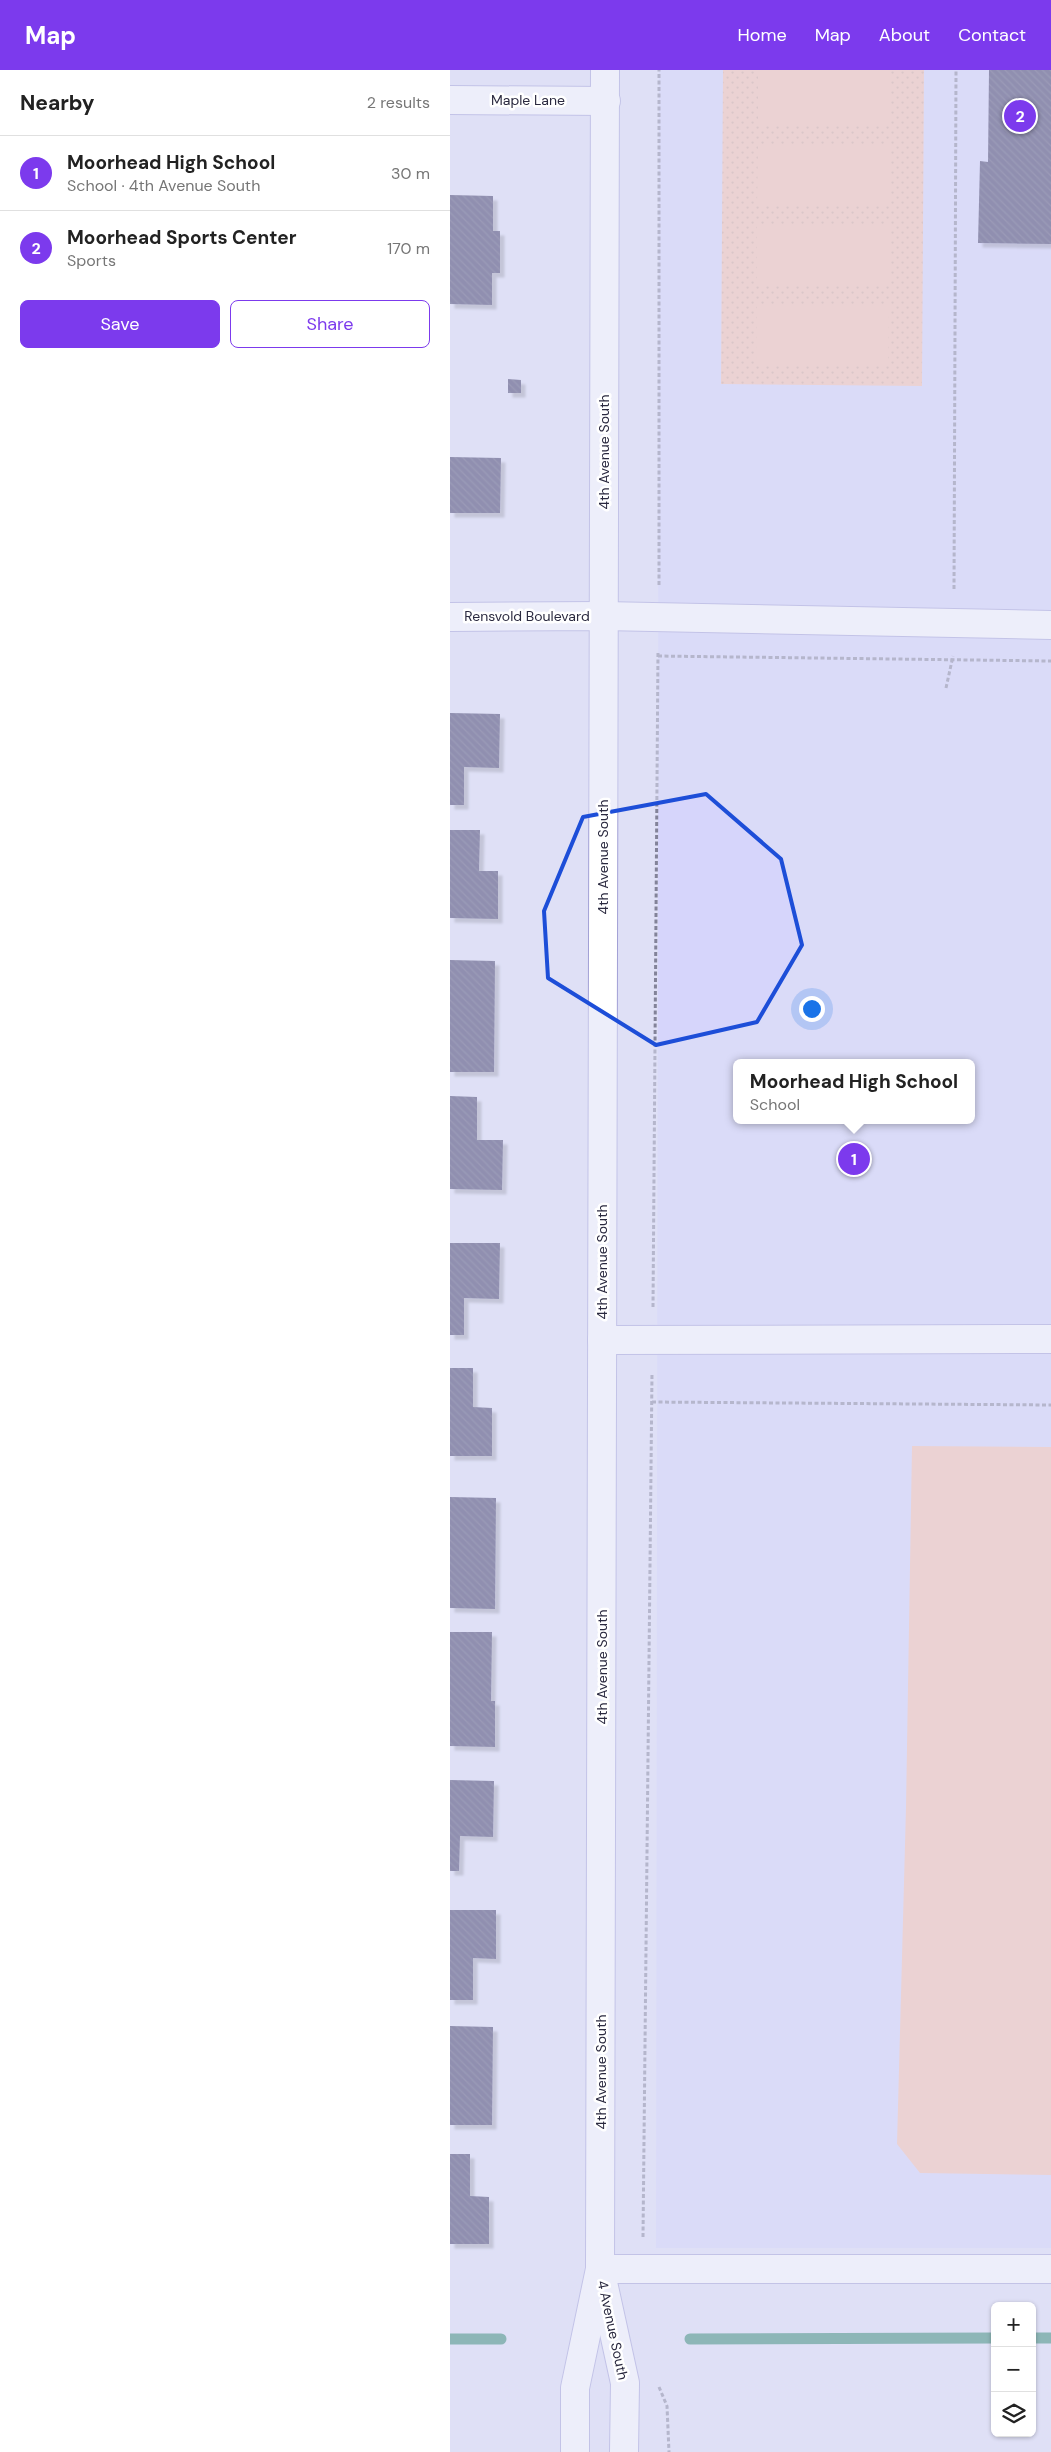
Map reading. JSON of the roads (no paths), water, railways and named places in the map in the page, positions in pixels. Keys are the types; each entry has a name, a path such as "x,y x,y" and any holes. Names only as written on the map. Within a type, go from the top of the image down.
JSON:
{"street":[{"name":"4th Avenue South","path":"575,2452 576,2388 600,2269 606,70"},
{"name":"Maple Lane","path":"450,100 606,100"},
{"name":"Rensvold Boulevard","path":"450,616 604,616 1051,625"},
{"path":"602,1340 1051,1340"},
{"path":"600,2269 1051,2269"},
{"name":"4 Avenue South","path":"600,2269 625,2383 624,2452"}],"waterway":[{"path":"690,2339 991,2338"},
{"path":"1036,2338 1051,2338"},
{"path":"450,2339 501,2339"}],"place":[{"name":"Moorhead Sports Center","path":"1020,116"},
{"name":"Moorhead High School","path":"854,1159"}]}
